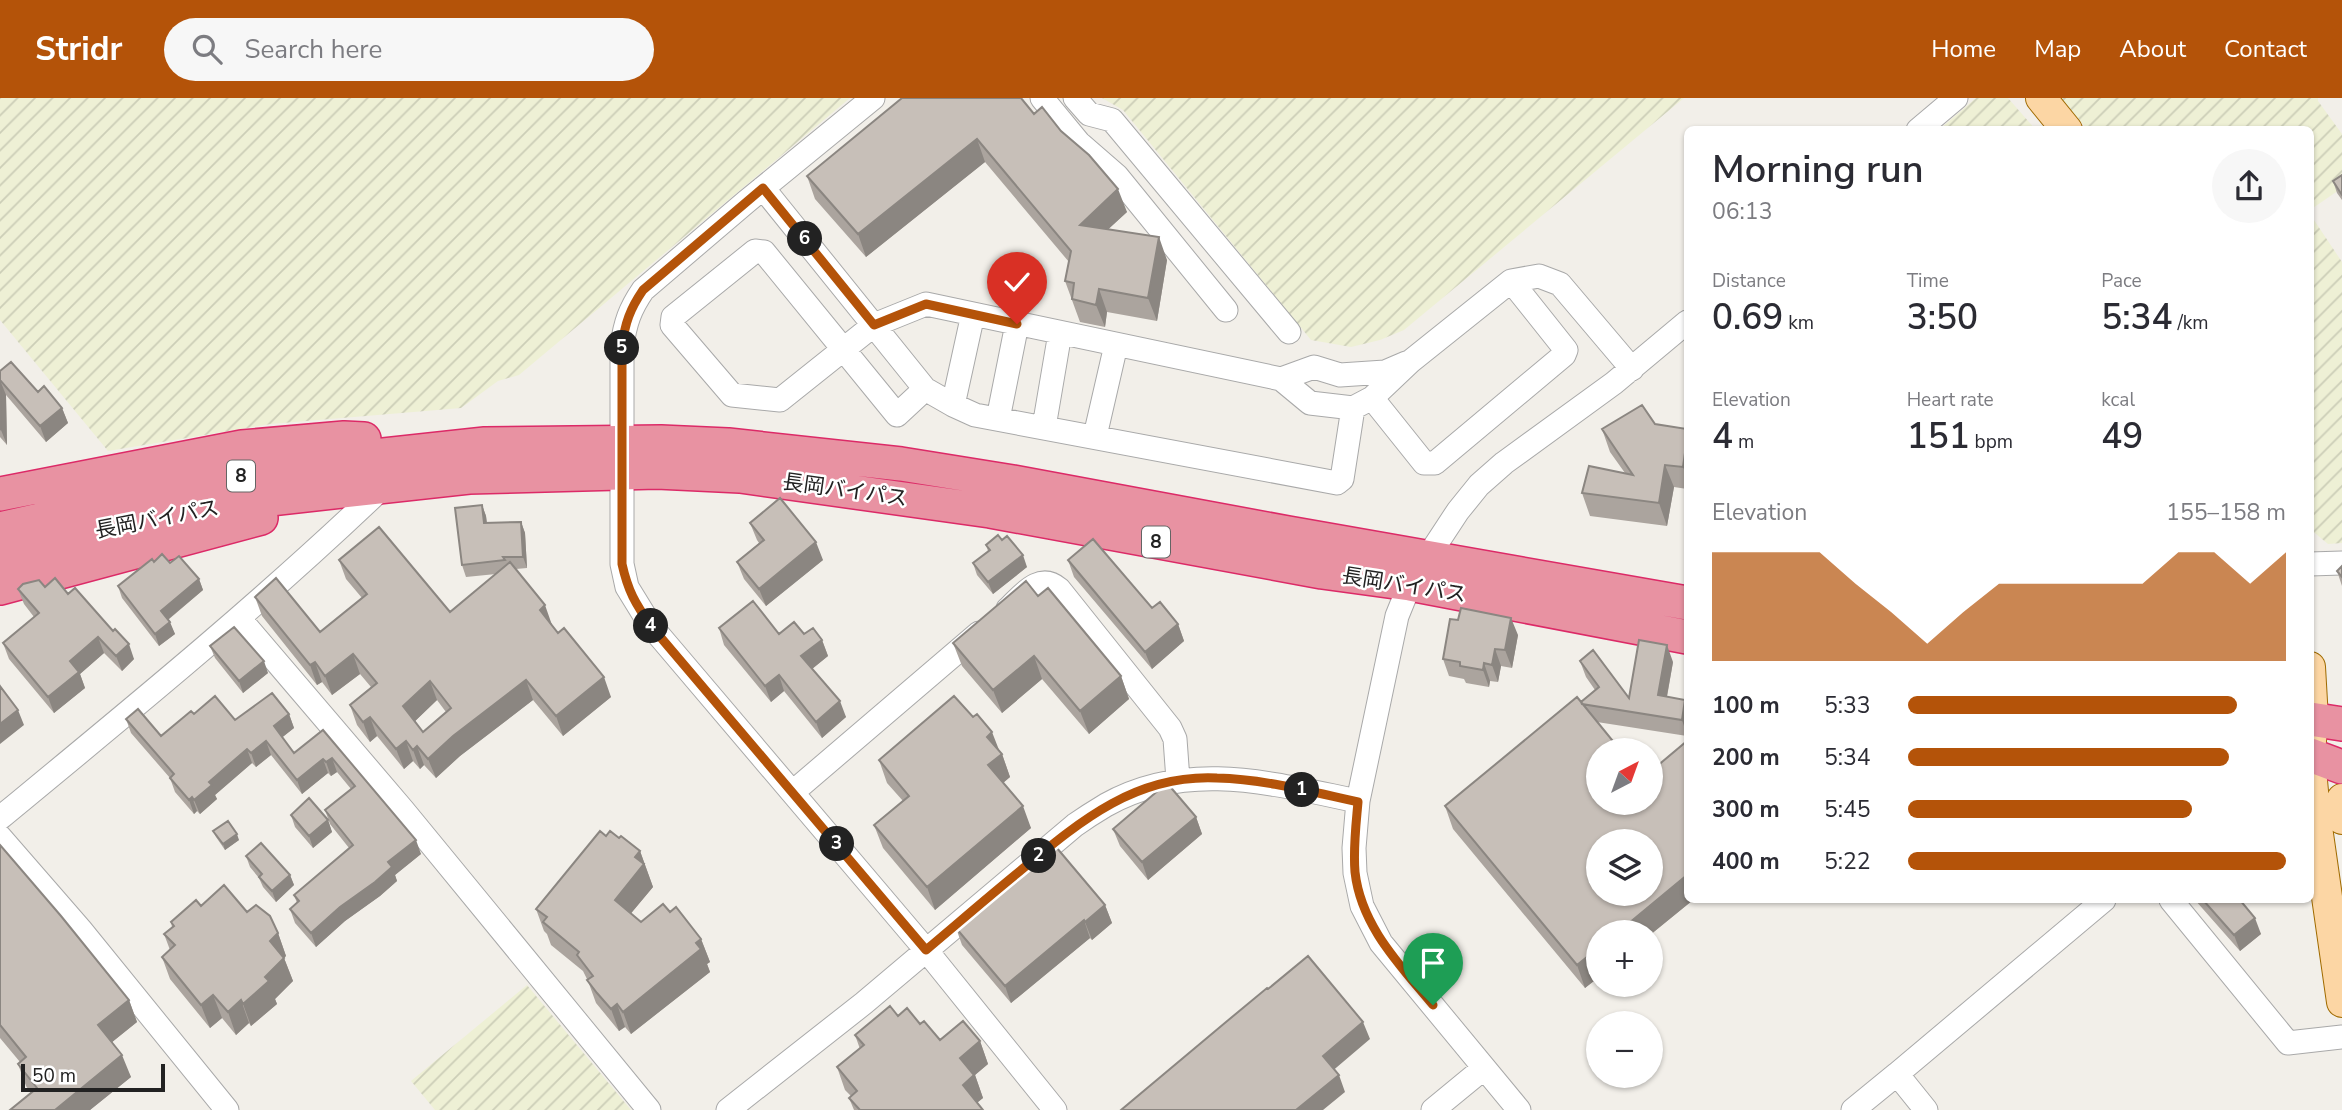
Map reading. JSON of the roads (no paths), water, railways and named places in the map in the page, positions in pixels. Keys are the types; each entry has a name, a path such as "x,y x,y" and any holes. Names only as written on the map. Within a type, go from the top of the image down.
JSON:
{"highway":[{"path":"0,494 243,447 344,438 485,444"},
{"name":"長岡バイパス","path":"0,529 201,483 347,459 485,444 622,458"},
{"name":"長岡バイパス","path":"0,557 87,533 198,509 728,445 901,464 1013,481 1419,571 1684,636"},
{"path":"0,588 385,485"},
{"name":"長岡バイパス","path":"1419,571 1684,603"},
{"path":"2316,738 2342,766"}],"main road":[{"path":"2041,98 2064,126"},
{"path":"2314,714 2315,813 2342,1002"},
{"path":"2342,799 2342,819"}],"street":[{"path":"873,98 643,290 631,307 625,323 622,346 622,564 627,587 651,626 926,950 1055,1110"},
{"path":"1042,98 1079,144 1117,176 1226,310"},
{"path":"1076,98 1089,114 1112,120 1289,332"},
{"path":"1923,126 1956,98"},
{"path":"763,188 925,389 975,415 1337,483 1342,479 1363,403 1511,281 1539,276 1560,284 1632,369"},
{"path":"925,389 897,415 844,349 764,252 755,251 673,317 672,325 732,395 780,400 844,349 874,325 926,304 1281,379 1310,403 1363,403 1424,463 1435,463 1564,355 1566,350 1511,281"},
{"path":"953,405 973,314"},
{"path":"998,419 1017,324"},
{"path":"1519,1110 1381,943 1362,906 1355,873 1354,849 1358,802 1397,616 1419,571 1458,511 1479,485 1504,463 1632,369 1684,324"},
{"path":"1044,427 1060,333"},
{"path":"1095,436 1116,345"},
{"path":"1281,379 1314,367 1340,374 1385,372 1412,361"},
{"path":"0,818 240,619 385,485"},
{"path":"2314,564 2342,563"},
{"path":"793,792 1034,586 1046,581 1059,589 1170,727 1175,739 1178,780"},
{"path":"240,619 355,752 649,1110"},
{"path":"728,1110 864,1003 1075,825 1107,804 1178,780 1214,777 1248,780 1358,802"},
{"path":"0,837 80,929 227,1110"},
{"path":"1853,1110 2100,903"},
{"path":"2173,903 2288,1043 2342,1037"},
{"path":"1433,1110 1485,1068"},
{"path":"1897,1074 1926,1110"}]}
